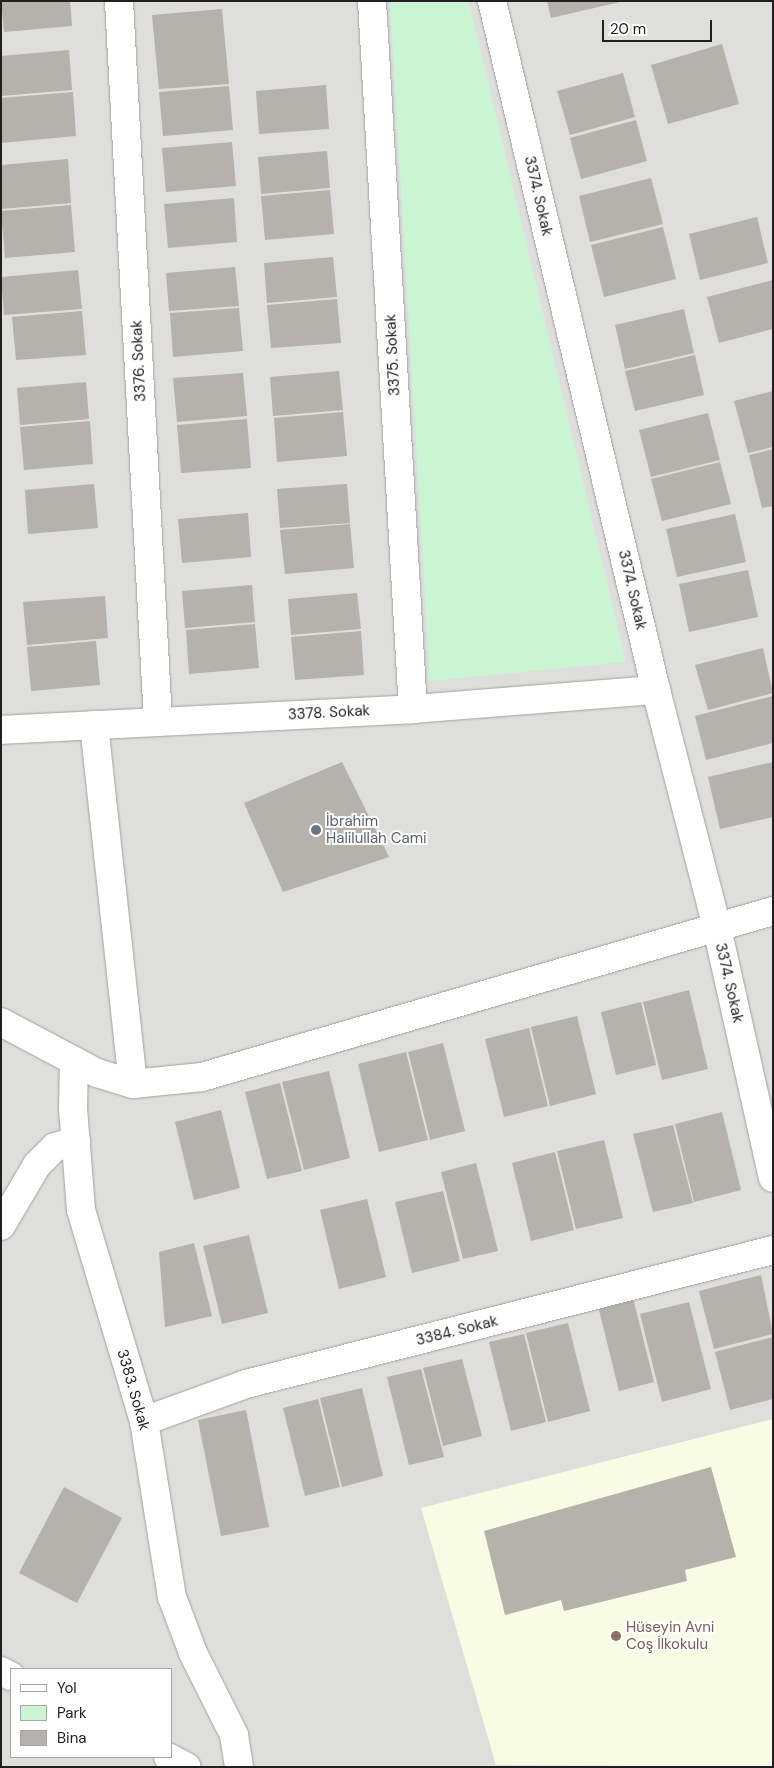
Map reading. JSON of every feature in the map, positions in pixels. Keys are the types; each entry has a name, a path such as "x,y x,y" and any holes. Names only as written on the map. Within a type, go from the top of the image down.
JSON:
{"street":[{"name":"3376. Sokak","path":"119,1 158,721"},
{"name":"3375. Sokak","path":"372,1 413,709"},
{"name":"3374. Sokak","path":"492,1 656,690 717,928 773,1178"},
{"name":"3378. Sokak","path":"1,730 413,709 656,690"},
{"path":"94,725 134,1084"},
{"path":"1,1022 74,1061 134,1084 202,1077 773,911"},
{"name":"3383. Sokak","path":"74,1061 76,1141 81,1210 144,1420 172,1597 193,1653 234,1735 239,1767"},
{"path":"1,1226 37,1165 55,1147 76,1141"},
{"name":"3384. Sokak","path":"144,1420 246,1384 773,1250"},
{"path":"170,1758 187,1767"}],"shaded area":[{"path":"1,1 773,1 773,1767 1,1767"},
{"name":"Hüseyin Avni Coş İlkokulu","path":"773,1419 773,1767 496,1765 421,1508"}],"green space":[{"path":"390,1 469,1 626,662 430,681"}],"building":[{"path":"1,1 70,1 72,26 4,32"},
{"path":"547,1 620,1 620,2 551,18"},
{"path":"222,9 229,84 159,89 152,15"},
{"path":"722,44 739,104 668,124 651,65"},
{"path":"69,50 72,90 1,96 1,56"},
{"path":"623,73 635,117 570,135 557,91"},
{"path":"326,85 329,129 259,134 256,91"},
{"path":"229,86 233,130 163,136 159,92"},
{"path":"73,92 76,136 1,143 1,98"},
{"path":"636,120 647,161 581,179 570,138"},
{"path":"232,142 236,186 166,192 162,148"},
{"path":"327,151 330,188 261,194 258,157"},
{"path":"68,159 71,203 1,209 1,165"},
{"path":"651,178 663,224 590,242 579,196"},
{"path":"330,190 334,234 265,240 261,196"},
{"path":"234,198 237,242 168,248 164,204"},
{"path":"71,205 75,252 5,258 1,211"},
{"path":"757,217 768,263 700,280 689,234"},
{"path":"663,227 676,279 604,297 591,245"},
{"path":"333,257 337,297 267,303 264,263"},
{"path":"235,267 239,306 169,311 166,273"},
{"path":"78,270 82,309 4,315 1,277"},
{"path":"773,280 773,329 719,343 707,297"},
{"path":"337,299 341,343 271,348 267,305"},
{"path":"239,308 243,351 173,357 170,313"},
{"path":"684,309 694,353 625,369 615,325"},
{"path":"82,311 86,355 16,360 12,317"},
{"path":"695,355 704,395 635,411 625,371"},
{"path":"339,371 343,410 273,416 270,377"},
{"path":"243,373 247,416 177,422 173,378"},
{"path":"86,382 89,419 20,425 17,388"},
{"path":"773,391 773,447 748,453 734,401"},
{"path":"343,412 347,456 277,462 274,418"},
{"path":"708,413 720,460 651,477 639,430"},
{"path":"247,419 251,468 181,473 177,425"},
{"path":"90,421 93,464 24,470 20,427"},
{"path":"773,449 773,506 762,508 749,455"},
{"path":"720,462 731,504 662,521 651,479"},
{"path":"94,484 98,528 28,534 25,490"},
{"path":"347,484 350,523 280,528 277,489"},
{"path":"248,513 251,557 182,563 178,519"},
{"path":"735,514 746,562 677,577 666,529"},
{"path":"350,524 354,568 285,574 280,530"},
{"path":"748,570 758,617 689,632 679,584"},
{"path":"252,585 255,622 185,628 182,591"},
{"path":"357,593 361,629 291,635 288,599"},
{"path":"105,596 108,638 27,645 23,602"},
{"path":"255,624 259,668 189,674 186,630"},
{"path":"361,631 364,675 295,680 291,637"},
{"path":"96,641 100,685 31,691 27,647"},
{"path":"763,648 773,693 708,710 695,665"},
{"path":"773,696 773,743 706,760 695,716"},
{"name":"İbrahim Halilullah Cami","path":"342,762 389,857 283,892 244,803"},
{"path":"773,762 773,817 720,829 708,777"},
{"path":"689,990 708,1069 662,1080 643,1002"},
{"path":"641,1002 656,1065 616,1075 601,1012"},
{"path":"577,1016 596,1094 550,1106 531,1027"},
{"path":"529,1028 548,1106 504,1117 485,1039"},
{"path":"443,1043 465,1131 430,1140 408,1052"},
{"path":"406,1052 428,1140 379,1152 358,1064"},
{"path":"329,1071 350,1158 304,1170 282,1082"},
{"path":"280,1083 302,1171 267,1179 245,1092"},
{"path":"221,1110 240,1188 194,1200 175,1122"},
{"path":"722,1112 741,1190 694,1202 675,1124"},
{"path":"673,1125 693,1203 653,1212 633,1134"},
{"path":"604,1140 623,1218 576,1229 557,1151"},
{"path":"555,1152 574,1230 531,1241 512,1163"},
{"path":"476,1163 498,1251 463,1259 441,1172"},
{"path":"443,1191 460,1261 412,1273 395,1202"},
{"path":"367,1199 386,1277 339,1289 320,1210"},
{"path":"249,1235 268,1313 222,1324 203,1246"},
{"path":"194,1243 212,1316 165,1327 159,1252"},
{"path":"761,1275 773,1334 714,1349 699,1291"},
{"path":"632,1294 654,1382 619,1391 597,1302"},
{"path":"689,1302 711,1389 662,1402 640,1314"},
{"path":"568,1323 590,1411 548,1422 526,1333"},
{"path":"524,1334 546,1422 511,1431 489,1342"},
{"path":"773,1337 773,1399 730,1410 715,1352"},
{"path":"462,1359 482,1436 443,1446 423,1368"},
{"path":"421,1369 444,1457 409,1465 387,1377"},
{"path":"362,1388 383,1476 342,1487 320,1398"},
{"path":"318,1399 340,1487 305,1496 283,1408"},
{"path":"246,1410 269,1527 221,1536 198,1420"},
{"path":"711,1467 736,1557 685,1570 687,1581 564,1611 561,1600 505,1615 484,1531"},
{"path":"64,1487 122,1518 77,1603 19,1573"}],"place":[{"name":"İbrahim Halilullah Cami","path":"316,830"},
{"name":"Hüseyin Avni Coş İlkokulu","path":"616,1636"}]}
